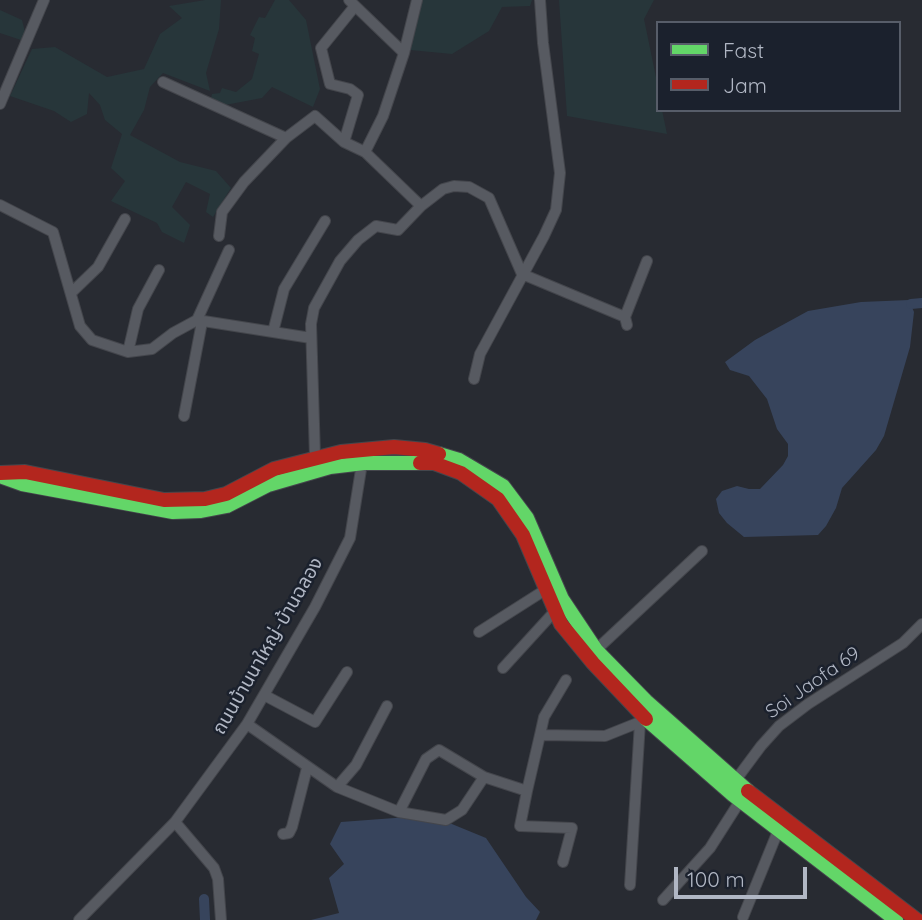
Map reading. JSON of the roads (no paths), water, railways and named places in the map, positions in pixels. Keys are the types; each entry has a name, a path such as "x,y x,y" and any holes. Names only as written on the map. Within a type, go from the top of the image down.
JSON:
{"main road":[{"path":"0,475 22,484 84,490 173,512 227,506 268,485 394,447 425,450 459,460 503,486 527,518 562,599 596,650 646,701 735,781 917,920"},
{"path":"110,495 164,500 205,499 226,494 274,469 315,457 363,457 434,463 461,472 498,499 523,535 561,624 642,719 740,801 896,920"}],"street":[{"path":"0,104 5,75 44,0"},
{"path":"365,152 383,116 404,53 416,0"},
{"path":"474,379 480,354 556,210 560,173 540,0"},
{"path":"344,142 358,95 350,89 330,84 321,48 352,3 404,53"},
{"path":"163,82 286,138"},
{"path":"219,236 222,212 244,182 286,138 315,116 344,142 365,152 421,206"},
{"path":"315,457 311,338 314,308 340,261 358,240 376,226 398,230 421,206 443,189 454,186 469,187 489,198 522,274 626,321 647,261"},
{"path":"0,205 53,232 80,326 92,340 128,352 152,349 173,333 200,321 311,338"},
{"path":"71,293 98,267 125,219"},
{"path":"273,332 284,289 325,221"},
{"path":"184,416 200,321 229,250"},
{"path":"128,352 138,309 159,270"},
{"name":"ถนนบ้านนาใหญ่-บ้านฉลอง","path":"79,920 175,822 247,724 315,607 350,538 363,457"},
{"path":"596,650 702,551"},
{"path":"479,632 545,590"},
{"path":"503,668 555,611"},
{"name":"Soi Jaofa 69","path":"735,781 779,726 808,704 903,643 922,624"},
{"path":"264,695 315,722 346,672"},
{"path":"563,862 572,828 520,827 544,717 566,680"},
{"path":"337,786 356,765 387,706"},
{"path":"540,735 605,736 642,719 630,884"},
{"path":"247,724 307,768 337,786 399,812 446,820 462,810 484,777"},
{"path":"399,812 426,759 439,750 484,777 527,790"},
{"path":"283,834 289,833 292,827 307,768"},
{"path":"663,900 710,848 740,801"},
{"path":"175,822 214,868 218,879 221,920"},
{"path":"743,916 778,831"}],"water":[{"path":"909,300 914,312 910,347 884,436 876,450 842,488 836,508 826,526 818,535 744,537 719,513 716,499 722,491 737,486 760,489 783,465 788,456 788,444 777,429 767,399 749,376 730,370 725,362 755,340 808,311 861,302"},
{"path":"408,817 447,822 486,838 526,897 540,912 536,920 311,920 339,913 329,878 344,864 330,844 341,822"}],"waterway":[{"path":"911,304 922,303"},
{"path":"204,899 205,920"}]}
